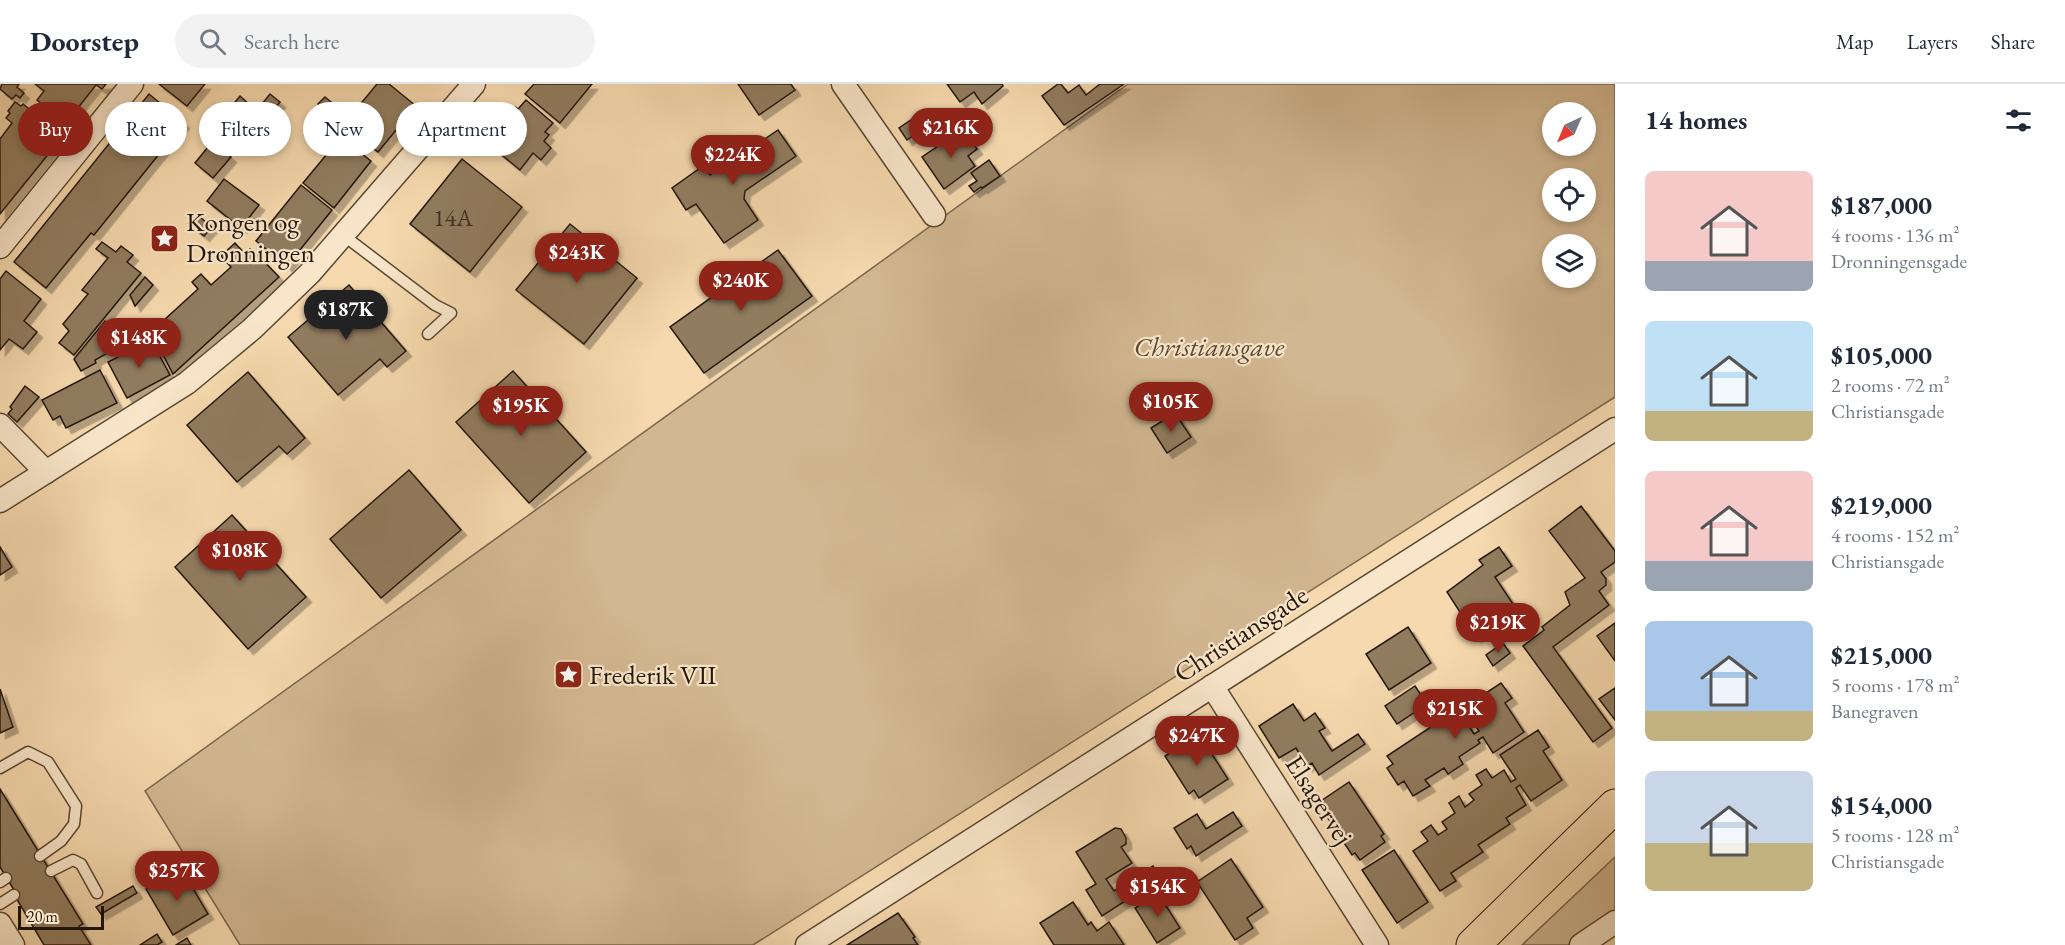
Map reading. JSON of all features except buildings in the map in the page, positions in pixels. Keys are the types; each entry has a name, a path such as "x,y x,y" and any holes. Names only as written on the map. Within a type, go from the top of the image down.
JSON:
{"main road":[{"path":"1473,945 1615,806"}],"street":[{"path":"0,247 132,84"},
{"path":"0,501 187,383 252,329 310,273 474,84"},
{"path":"846,85 934,215"},
{"path":"0,424 46,472"},
{"name":"Christiansgade","path":"807,945 1614,433"},
{"name":"Elsagervej","path":"1212,686 1377,945"},
{"path":"1581,945 1615,922"},
{"path":"0,924 13,945"}],"lane":[{"path":"342,234 435,305 451,313 428,334"},
{"path":"0,768 28,752 48,762 76,806 74,824 61,841 40,856"},
{"path":"51,871 73,860 81,864 97,893"},
{"path":"0,904 14,895"}],"green space":[{"name":"Christiansgave","path":"1128,84 1615,84 1615,397 753,945 240,945 145,791"},
{"path":"1615,857 1615,911 1568,945 1522,945"}],"place":[{"name":"Kongen og Dronningen","path":"165,238"},
{"name":"Frederik VII","path":"568,675"}]}
